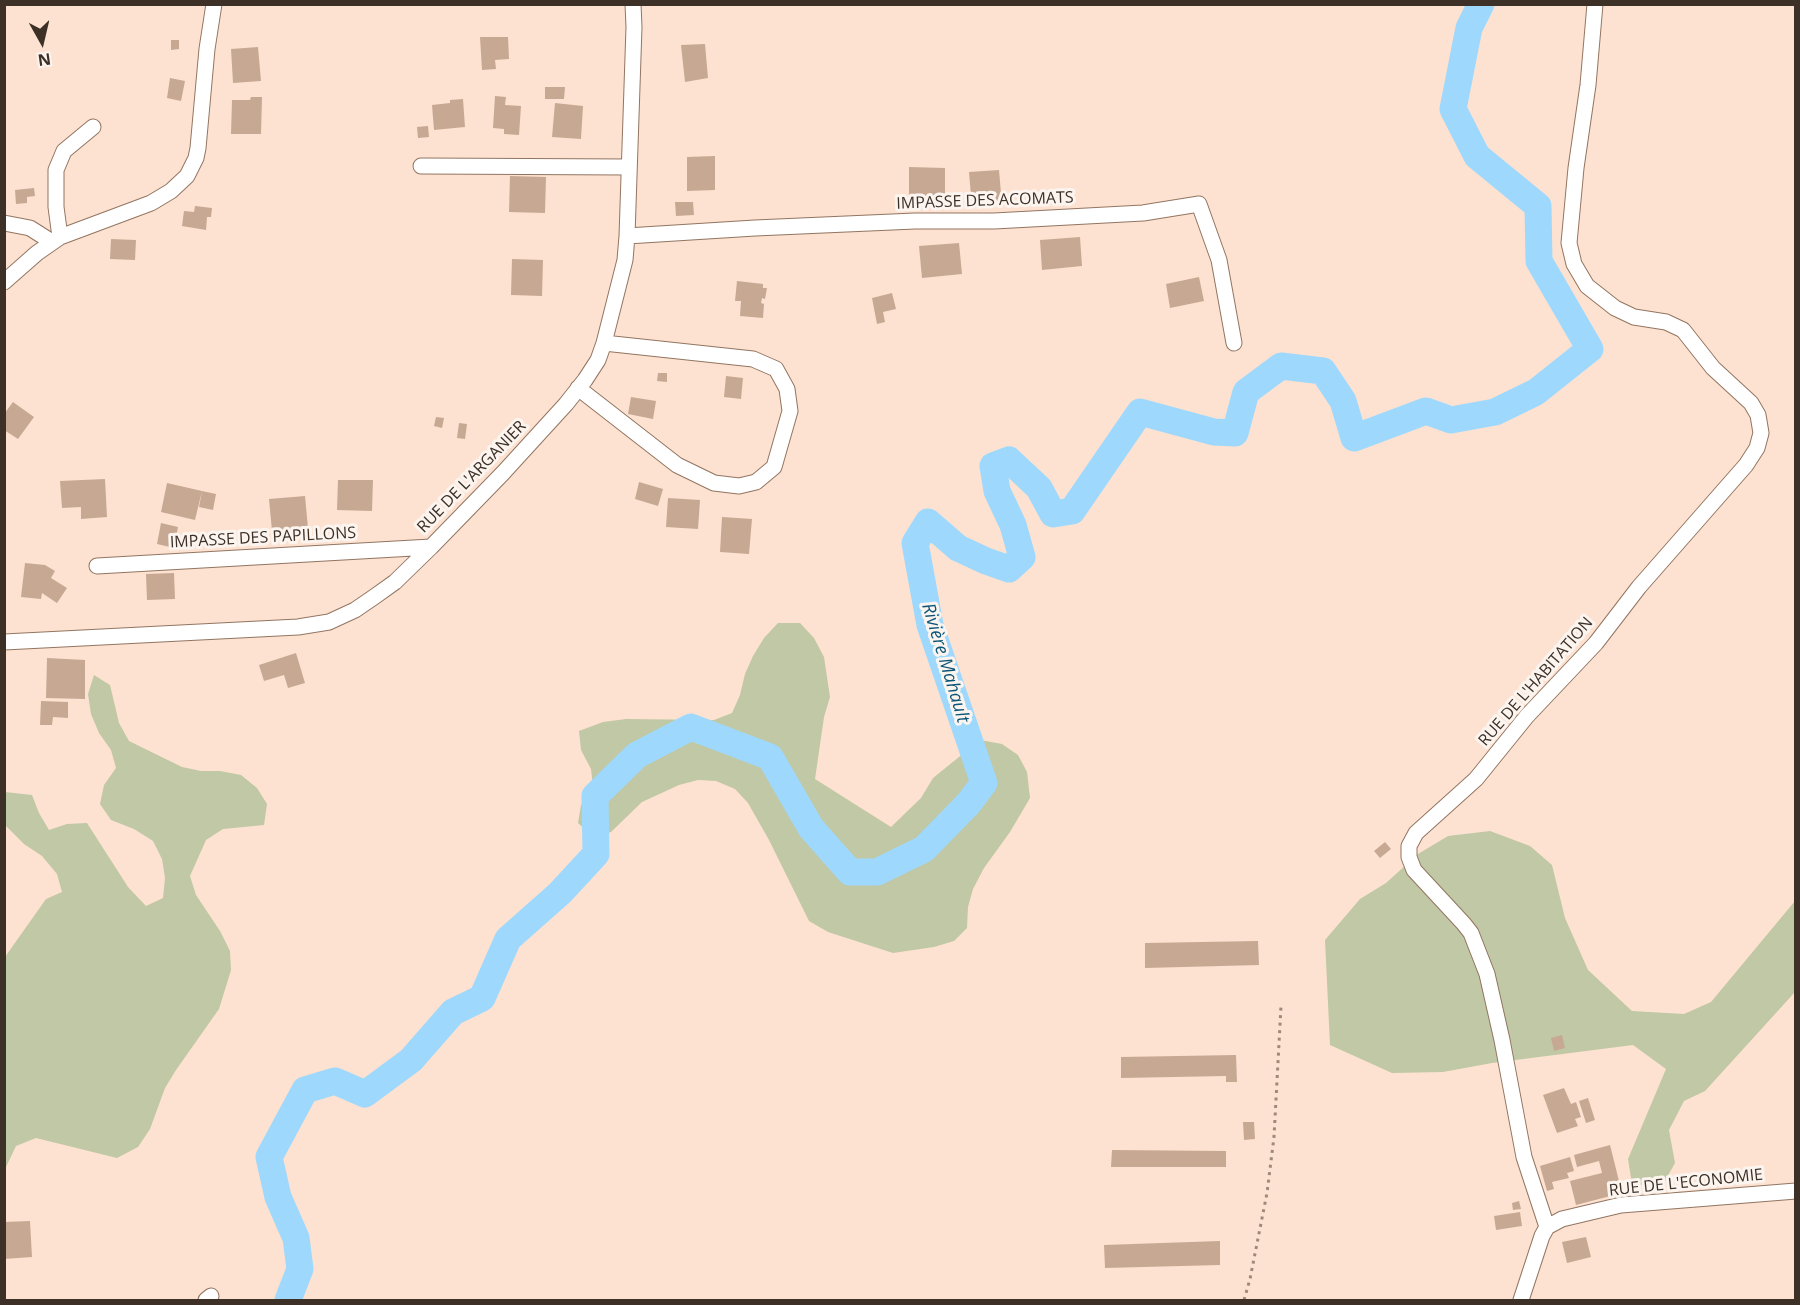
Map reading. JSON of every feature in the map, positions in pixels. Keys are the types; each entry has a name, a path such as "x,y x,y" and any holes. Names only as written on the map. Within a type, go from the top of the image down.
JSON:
{"street":[{"path":"4,282 56,239 151,203 171,191 187,176 196,159 198,148 207,49 214,4"},
{"name":"RUE DE L'ARGANIER","path":"4,642 298,627 329,622 354,610 395,582 431,547 503,472 578,388 598,360 625,260 630,167 633,4"},
{"name":"RUE DE L'HABITATION","path":"1547,1227 1524,1157 1502,1040 1476,943 1464,924 1414,870 1409,857 1409,846 1416,833 1476,779 1527,716 1596,643 1639,587 1746,465 1757,448 1761,433 1761,425 1755,409 1713,368 1683,330 1674,324 1645,320 1625,313 1598,296 1574,264 1569,243 1576,168 1588,85 1595,4"},
{"path":"56,239 56,170 64,151 93,127"},
{"path":"421,166 630,167"},
{"name":"IMPASSE DES ACOMATS","path":"627,236 755,228 915,221 994,221 1143,213 1200,204 1219,260 1234,343"},
{"path":"4,223 30,228 56,239"},
{"path":"578,388 676,465 714,483 739,486 756,482 774,467 790,411 787,389 776,369 753,359 604,343"},
{"name":"IMPASSE DES PAPILLONS","path":"97,566 431,547"},
{"name":"RUE DE L'ECONOMIE","path":"1547,1227 1562,1219 1621,1205 1796,1191"},
{"path":"1521,1300 1547,1227"}],"path":[{"path":"1244,1300 1267,1193 1273,1148 1281,1006"}],"green space":[{"path":"778,623 800,623 814,638 824,657 830,697 824,717 815,779 891,827 921,798 933,778 980,740 1002,744 1018,755 1027,772 1030,798 1010,832 984,868 973,889 968,907 967,928 954,941 934,947 893,953 828,932 809,921 748,803 735,789 716,781 698,780 679,785 642,802 611,832 593,837 578,823 581,805 593,787 591,769 581,750 579,731 603,722 626,719 714,720 732,713 753,656 764,638"},
{"path":"94,675 110,685 119,723 129,741 182,767 241,775 257,788 267,804 264,825 223,829 206,840 190,876 196,895 220,931 230,951 231,970 219,1009 165,1088 150,1129 138,1147 117,1158 36,1138 16,1146 5,1169 5,957 46,899 62,892 57,874 42,856 24,844 5,825 5,792 32,795 49,830 67,824 87,823 128,887 146,906 163,898 165,878 162,859 153,841 134,829 111,820 100,804 104,785 116,768 111,750 99,733 91,714 88,694"},
{"path":"1490,831 1530,846 1552,865 1565,918 1588,970 1632,1011 1684,1014 1711,1002 1795,901 1795,992 1705,1091 1684,1101 1669,1130 1675,1163 1662,1186 1632,1184 1628,1159 1666,1069 1633,1045 1492,1063 1443,1072 1392,1073 1330,1045 1325,940 1360,899 1386,883 1418,854 1448,836"}],"building":[{"path":"480,37 508,37 509,59 495,60 496,69 482,70"},
{"path":"171,40 179,40 179,49 171,50"},
{"path":"705,44 708,78 685,82 681,45"},
{"path":"258,47 261,81 233,83 231,49"},
{"path":"170,78 185,81 181,101 167,98"},
{"path":"545,87 565,87 564,99 545,99"},
{"path":"495,96 506,97 505,105 521,106 519,135 504,134 504,129 493,128"},
{"path":"251,97 262,97 261,134 231,134 232,100 250,100"},
{"path":"463,99 465,127 434,130 432,105"},
{"path":"555,103 583,106 581,139 552,137"},
{"path":"428,126 429,137 418,138 417,127"},
{"path":"715,156 715,190 687,191 687,157"},
{"path":"909,167 945,168 945,199 909,198"},
{"path":"999,170 1002,205 972,208 969,172"},
{"path":"510,176 546,177 545,213 509,212"},
{"path":"34,188 35,196 27,197 27,203 16,204 15,190"},
{"path":"675,202 693,202 694,215 676,216"},
{"path":"195,206 212,208 211,217 207,217 206,230 182,226 184,211 194,212"},
{"path":"1080,237 1082,266 1042,270 1040,240"},
{"path":"111,239 136,240 135,260 110,259"},
{"path":"959,243 962,274 922,278 919,246"},
{"path":"512,259 543,260 542,296 511,295"},
{"path":"1199,277 1204,301 1170,308 1166,284"},
{"path":"737,281 763,284 763,288 767,288 765,299 762,298 761,303 764,304 763,318 740,316 741,301 735,301"},
{"path":"892,293 896,309 883,312 885,322 877,324 872,298"},
{"path":"658,373 667,373 667,382 657,381"},
{"path":"726,376 743,378 741,399 724,397"},
{"path":"631,397 656,401 653,419 628,414"},
{"path":"13,402 34,417 18,439 4,430 4,414"},
{"path":"436,417 444,418 442,428 434,426"},
{"path":"459,423 467,424 465,439 457,438"},
{"path":"105,479 107,517 81,519 81,507 62,508 60,481"},
{"path":"338,480 373,480 372,511 337,510"},
{"path":"639,482 663,489 658,506 635,499"},
{"path":"167,483 202,491 195,520 161,512"},
{"path":"202,491 216,494 213,510 199,507"},
{"path":"305,496 308,528 272,531 269,499"},
{"path":"668,498 700,500 698,529 666,527"},
{"path":"722,517 752,519 749,554 720,552"},
{"path":"161,523 178,527 174,548 157,544"},
{"path":"25,563 45,565 55,571 51,578 67,588 57,603 42,593 41,599 21,597"},
{"path":"174,573 175,599 147,600 146,574"},
{"path":"296,653 305,683 288,688 284,675 264,681 259,665"},
{"path":"47,658 85,660 85,699 46,698"},
{"path":"41,701 68,702 68,718 53,717 52,725 40,725"},
{"path":"1385,842 1391,849 1380,858 1374,851"},
{"path":"1258,941 1259,965 1145,968 1145,943"},
{"path":"1562,1035 1565,1048 1554,1051 1551,1038"},
{"path":"1236,1055 1237,1082 1226,1082 1226,1076 1121,1078 1121,1057"},
{"path":"1564,1088 1571,1104 1576,1102 1581,1117 1575,1119 1578,1126 1557,1133 1543,1095"},
{"path":"1588,1098 1595,1120 1586,1123 1579,1101"},
{"path":"1243,1122 1254,1122 1255,1139 1244,1140"},
{"path":"1610,1145 1622,1193 1576,1205 1570,1181 1602,1173 1599,1161 1577,1167 1574,1155"},
{"path":"1112,1150 1226,1151 1226,1167 1111,1167"},
{"path":"1570,1157 1574,1171 1567,1173 1569,1178 1552,1182 1554,1189 1547,1191 1540,1166"},
{"path":"1519,1201 1521,1209 1513,1210 1512,1203"},
{"path":"1520,1212 1522,1226 1496,1230 1494,1216"},
{"path":"30,1221 32,1257 4,1259 4,1222"},
{"path":"1586,1237 1591,1257 1567,1263 1562,1242"},
{"path":"1220,1241 1220,1265 1105,1268 1104,1245"}],"waterway":[{"name":"Rivière Mahault","path":"288,1300 300,1269 296,1238 278,1197 269,1157 305,1090 335,1081 365,1094 411,1060 453,1012 482,998 508,939 560,893 596,854 595,796 637,755 691,727 770,757 811,828 850,872 877,872 924,849 968,804 984,783 930,625 915,543 928,522 958,548 986,561 1009,569 1022,557 1013,525 997,491 993,466 1009,460 1039,488 1053,514 1072,511 1140,412 1214,432 1235,433 1246,392 1281,366 1323,371 1343,401 1354,438 1426,411 1451,420 1495,412 1536,392 1590,349 1539,261 1538,206 1477,156 1453,109 1469,28 1481,4"}]}
